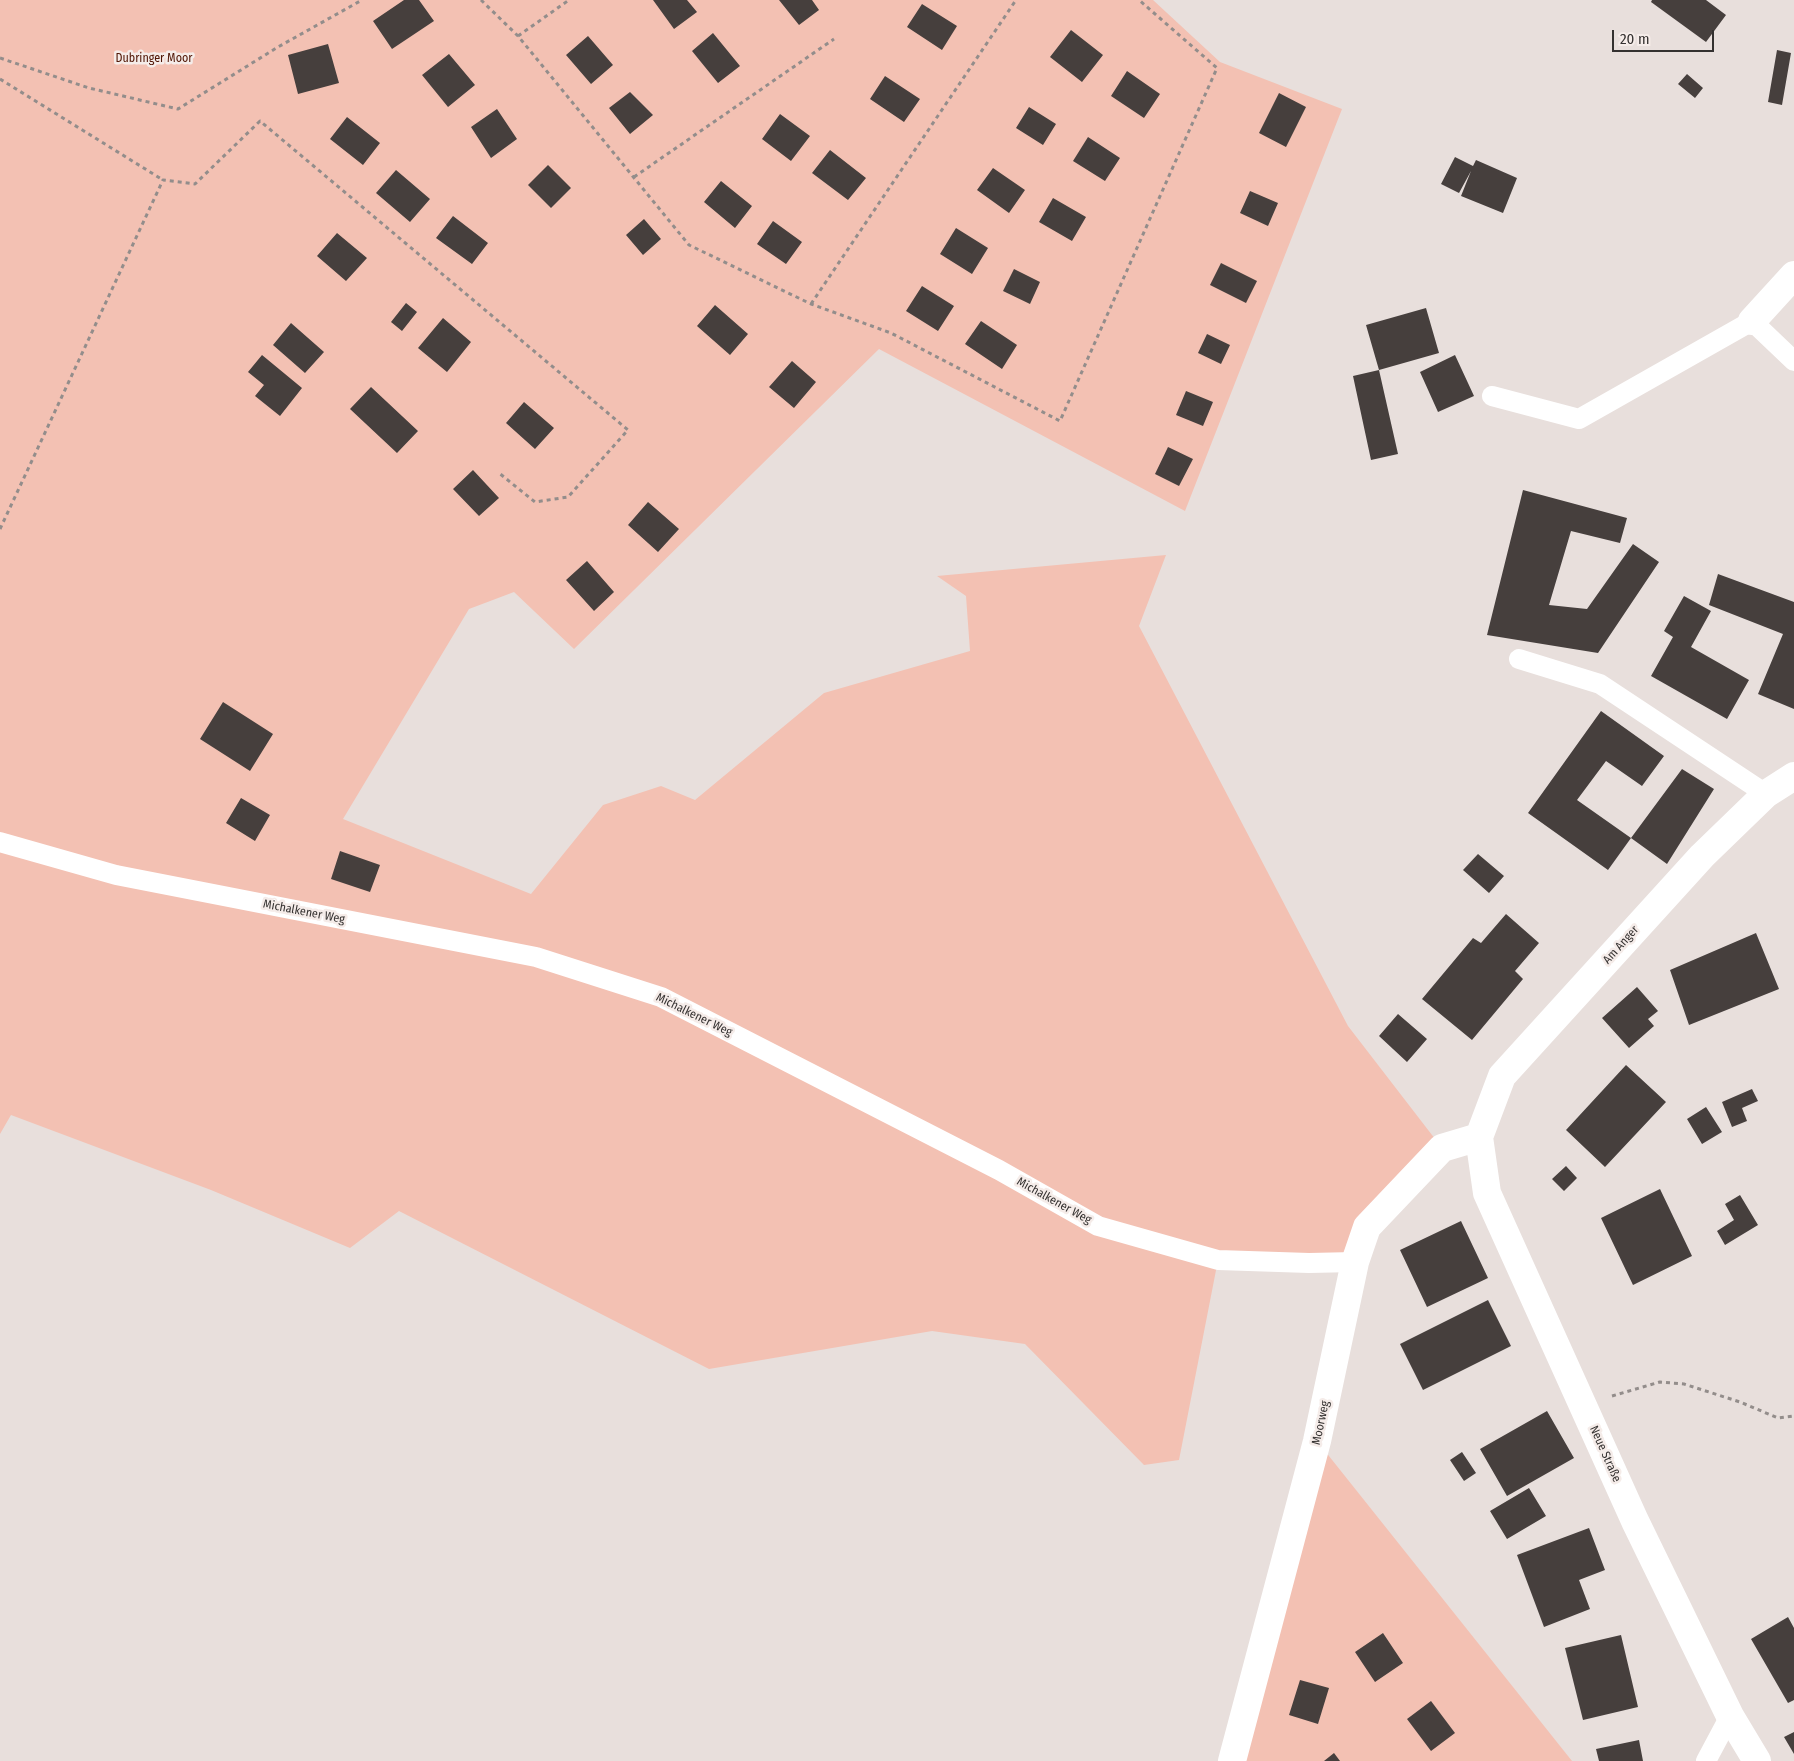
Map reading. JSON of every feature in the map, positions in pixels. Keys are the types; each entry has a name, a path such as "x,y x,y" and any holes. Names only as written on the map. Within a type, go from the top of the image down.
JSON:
{"street":[{"path":"1752,321 1794,274"},
{"name":"Am Anger","path":"1479,1136 1502,1076 1702,856 1766,794 1794,776"},
{"name":"Moorweg","path":"1232,1761 1317,1441 1355,1262 1367,1227 1442,1148 1479,1136"},
{"name":"Neue Straße","path":"1479,1136 1487,1193 1636,1521 1730,1716 1757,1761"}],"lane":[{"path":"1492,396 1579,419 1752,321 1794,361"},
{"path":"1519,659 1600,684 1766,794"},
{"name":"Michalkener Weg","path":"0,842 116,875 536,957 661,997 999,1170 1098,1226 1218,1260 1309,1263 1355,1262"},
{"path":"1706,1761 1730,1716"}],"path":[{"path":"0,58 89,88 178,109 278,47 362,0"},
{"path":"481,0 518,36 689,245 811,304 891,333 1060,421 1217,68 1140,0"},
{"path":"518,36 569,0"},
{"path":"811,304 1016,0"},
{"path":"634,177 834,39"},
{"path":"0,79 163,180 195,184 260,121 628,430 568,498 535,502 499,473"},
{"path":"0,529 163,180"},
{"path":"1583,1406 1660,1382 1684,1384 1740,1402 1778,1418 1794,1416"}],"green space":[{"name":"Dubringer Moor","path":"0,0 1153,0 1220,62 1342,109 1185,511 879,349 574,649 514,592 469,609 343,819 531,894 603,805 661,786 695,800 824,693 970,651 966,596 937,576 1166,555 1139,626 1348,1026 1442,1148 1355,1262 1218,1260 1179,1460 1144,1465 1025,1344 932,1331 709,1369 399,1211 350,1248 211,1190 11,1115 0,1134"},
{"path":"1317,1441 1572,1761 1232,1761"}],"building":[{"path":"404,0 419,0 434,21 392,49 373,21"},
{"path":"653,0 687,0 697,12 674,29"},
{"path":"779,0 812,0 819,10 799,25"},
{"path":"1652,0 1706,0 1726,15 1706,42 1651,2"},
{"path":"922,4 957,26 942,50 907,27"},
{"path":"1071,30 1103,55 1082,82 1050,57"},
{"path":"713,33 740,66 718,83 692,51"},
{"path":"588,36 613,65 591,84 566,55"},
{"path":"328,44 339,83 298,94 288,55"},
{"path":"1777,50 1791,53 1782,105 1768,102"},
{"path":"449,54 475,85 448,107 422,75"},
{"path":"1127,71 1160,94 1144,118 1111,96"},
{"path":"1687,74 1703,88 1695,98 1678,84"},
{"path":"885,76 920,99 904,122 870,99"},
{"path":"630,92 653,115 630,134 609,108"},
{"path":"1279,93 1306,107 1286,147 1259,133"},
{"path":"1029,107 1056,124 1043,145 1016,128"},
{"path":"497,109 517,139 491,158 471,127"},
{"path":"780,114 810,136 791,161 762,139"},
{"path":"347,117 380,143 363,165 330,139"},
{"path":"1088,137 1120,158 1105,181 1073,161"},
{"path":"830,150 866,178 848,200 812,173"},
{"path":"1455,157 1473,166 1476,160 1517,178 1503,213 1461,196 1471,171 1459,193 1441,184"},
{"path":"548,165 571,188 551,208 528,185"},
{"path":"993,168 1025,190 1009,213 977,190"},
{"path":"396,170 430,199 410,222 376,193"},
{"path":"721,181 752,206 735,228 704,202"},
{"path":"1250,191 1278,203 1268,226 1240,213"},
{"path":"1053,198 1086,217 1072,241 1039,222"},
{"path":"453,216 488,243 472,264 436,238"},
{"path":"644,219 661,239 643,255 626,235"},
{"path":"773,221 802,242 786,264 757,244"},
{"path":"956,228 988,248 972,274 940,254"},
{"path":"337,233 367,258 346,281 317,256"},
{"path":"1221,263 1257,281 1246,303 1210,285"},
{"path":"1014,269 1040,282 1030,304 1003,291"},
{"path":"922,286 954,306 938,331 906,311"},
{"path":"406,303 417,312 402,331 391,322"},
{"path":"715,305 748,334 730,355 697,326"},
{"path":"1426,308 1439,353 1379,370 1366,325"},
{"path":"443,318 471,342 447,372 418,348"},
{"path":"981,321 1017,345 1002,369 965,344"},
{"path":"291,323 324,352 305,373 273,345"},
{"path":"1207,334 1230,345 1221,364 1198,353"},
{"path":"262,355 302,388 280,416 255,396 264,385 248,372"},
{"path":"1455,355 1474,396 1438,412 1420,372"},
{"path":"792,361 816,382 794,408 769,387"},
{"path":"1379,370 1398,454 1371,460 1353,376"},
{"path":"371,387 418,431 397,453 350,409"},
{"path":"1186,391 1213,402 1203,426 1176,415"},
{"path":"524,402 554,428 535,449 506,423"},
{"path":"1168,447 1193,459 1179,486 1155,474"},
{"path":"473,470 499,498 479,516 453,489"},
{"path":"1523,490 1627,518 1620,543 1571,531 1549,605 1587,609 1633,544 1659,562 1598,653 1487,635"},
{"path":"648,502 679,529 658,552 628,525"},
{"path":"587,561 614,592 594,611 566,580"},
{"path":"1718,574 1794,602 1794,709 1758,694 1783,634 1709,605"},
{"path":"1684,596 1711,611 1691,647 1749,680 1727,719 1651,676 1673,637 1664,631"},
{"path":"223,702 273,734 250,771 200,739"},
{"path":"1601,711 1664,756 1642,786 1606,761 1577,800 1631,838 1608,870 1528,813"},
{"path":"1682,769 1714,789 1667,864 1631,838"},
{"path":"241,798 270,815 255,841 226,823"},
{"path":"340,851 380,865 370,892 331,879"},
{"path":"1478,854 1504,876 1489,893 1463,870"},
{"path":"1506,914 1539,943 1515,971 1523,979 1472,1040 1422,999 1473,938 1481,943"},
{"path":"1756,933 1779,989 1689,1025 1670,970"},
{"path":"1637,987 1658,1011 1648,1019 1654,1026 1629,1048 1602,1018"},
{"path":"1398,1014 1427,1039 1407,1062 1379,1036"},
{"path":"1626,1065 1666,1102 1605,1167 1566,1130"},
{"path":"1752,1089 1758,1101 1742,1108 1747,1121 1732,1127 1722,1102"},
{"path":"1706,1107 1722,1132 1702,1144 1687,1119"},
{"path":"1566,1166 1577,1178 1564,1191 1552,1179"},
{"path":"1660,1189 1692,1256 1633,1285 1601,1218"},
{"path":"1740,1195 1758,1225 1725,1245 1717,1231 1734,1220 1725,1204"},
{"path":"1461,1221 1488,1278 1427,1307 1400,1250"},
{"path":"1488,1300 1511,1346 1423,1390 1400,1344"},
{"path":"1547,1411 1574,1458 1507,1496 1480,1449"},
{"path":"1462,1452 1476,1473 1464,1481 1450,1460"},
{"path":"1529,1488 1546,1516 1507,1539 1490,1511"},
{"path":"1589,1528 1605,1570 1579,1580 1590,1609 1544,1627 1517,1555"},
{"path":"1788,1617 1794,1628 1794,1700 1788,1703 1751,1639"},
{"path":"1383,1633 1403,1663 1375,1682 1355,1652"},
{"path":"1621,1635 1638,1707 1583,1720 1565,1648"},
{"path":"1300,1680 1329,1688 1318,1724 1289,1715"},
{"path":"1431,1701 1455,1733 1431,1751 1407,1719"},
{"path":"1794,1732 1794,1754 1784,1737"},
{"path":"1639,1740 1643,1761 1599,1761 1596,1749"},
{"path":"1334,1753 1340,1761 1324,1761"}]}
